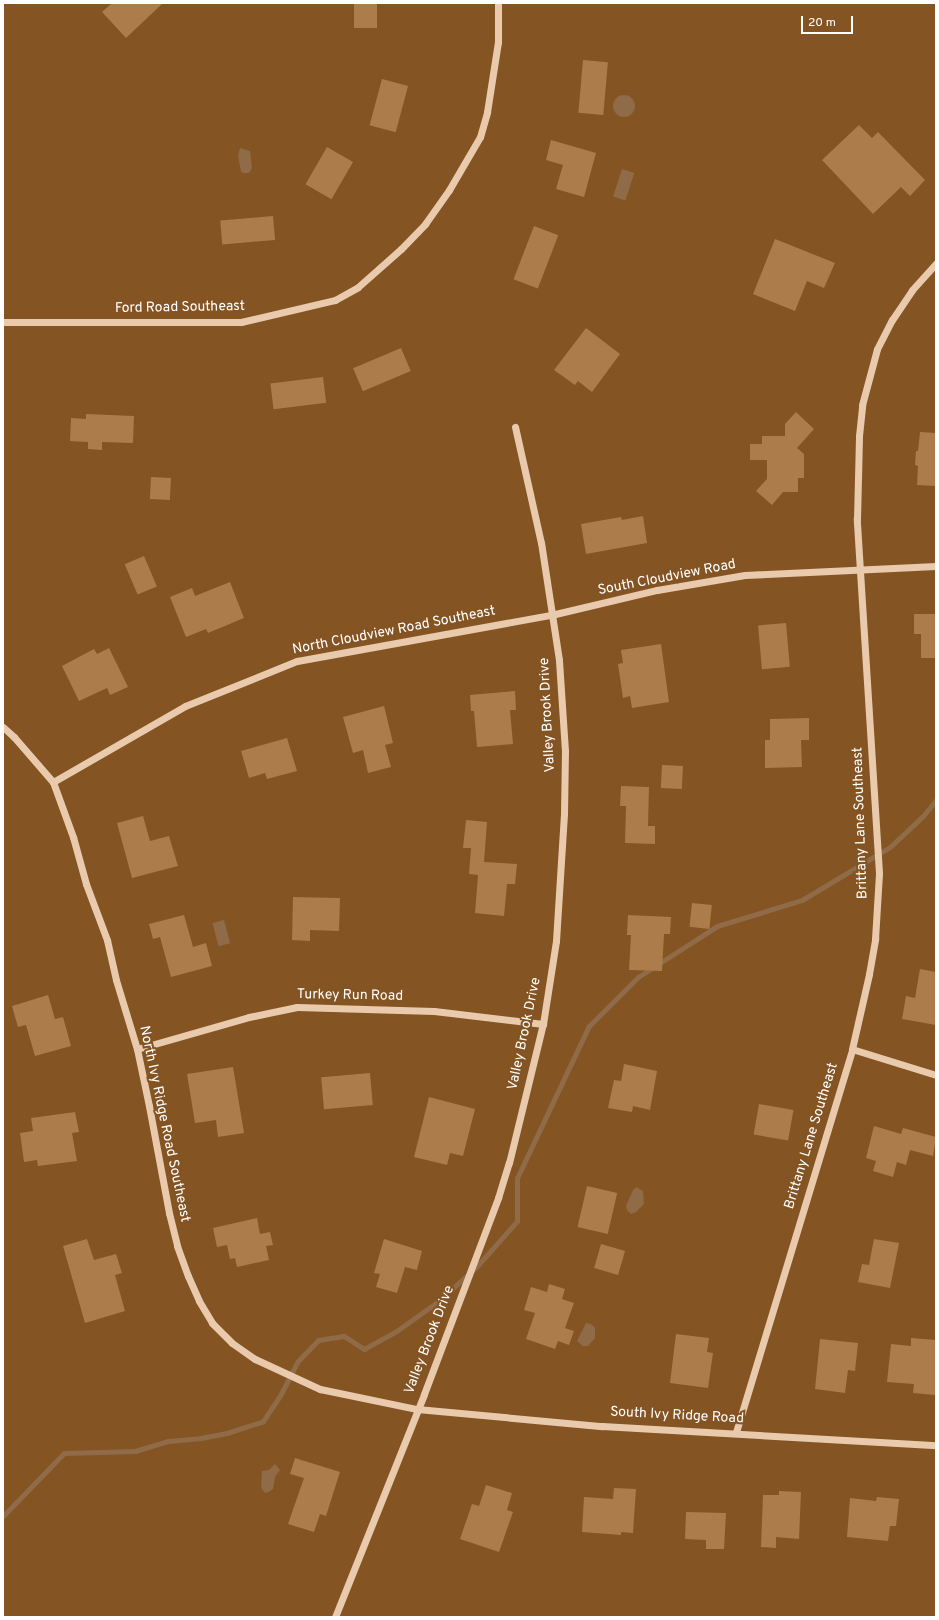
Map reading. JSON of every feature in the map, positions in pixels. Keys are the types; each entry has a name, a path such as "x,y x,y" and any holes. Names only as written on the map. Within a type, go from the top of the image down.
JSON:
{"street":[{"name":"Ford Road Southeast","path":"3,322 241,322 335,300 358,287 396,254 425,224 449,190 480,137 487,112 498,42 498,3"},
{"name":"Brittany Lane Southeast","path":"736,1432 852,1049 875,938 879,873 857,520 859,436 864,398 877,349 892,320 912,290 936,263"},
{"name":"Valley Brook Drive","path":"335,1617 498,1198 509,1163 543,1024 556,941 564,814 565,751 559,660 541,543 515,427"},
{"name":"South Cloudview Road","path":"551,615 657,590 745,575 860,568 936,566"},
{"name":"North Cloudview Road Southeast","path":"53,782 185,706 297,661 551,615"},
{"name":"North Ivy Ridge Road Southeast","path":"3,727 14,736 53,782 73,837 86,884 107,940 116,980 137,1049 150,1106 169,1213 176,1239 188,1276 199,1301 212,1323 232,1343 255,1359 305,1383 320,1389 417,1409"},
{"name":"Turkey Run Road","path":"137,1049 242,1018 297,1007 434,1011 543,1024"},
{"path":"852,1049 936,1075"},
{"name":"South Ivy Ridge Road","path":"417,1409 602,1426 736,1432 936,1445"}],"shaded area":[{"path":"624,95 632,98 635,106 632,114 624,117 616,114 613,106 616,98"},
{"path":"240,148 250,151 252,168 249,173 243,173 241,171 238,156"},
{"path":"622,169 634,173 625,201 613,197"},
{"path":"224,920 230,943 219,946 212,923"},
{"path":"636,1187 643,1191 644,1204 636,1212 631,1214 627,1210 626,1206 633,1190"},
{"path":"586,1323 591,1324 595,1328 595,1338 588,1346 583,1346 577,1341"},
{"path":"275,1464 280,1470 275,1477 273,1489 267,1493 264,1492 261,1487 262,1471 269,1470"}],"building":[{"path":"112,3 163,3 126,38 102,12"},
{"path":"354,3 377,3 377,28 354,28"},
{"path":"583,60 608,62 603,115 578,113"},
{"path":"382,79 408,86 396,132 370,125"},
{"path":"859,125 872,138 878,132 925,180 910,196 901,187 873,214 822,160"},
{"path":"551,140 596,153 584,197 556,189 563,165 546,160"},
{"path":"327,147 353,162 331,199 306,184"},
{"path":"273,216 275,240 222,245 220,221"},
{"path":"534,226 558,235 538,289 514,279"},
{"path":"775,239 835,263 824,288 807,281 795,311 753,294"},
{"path":"586,328 620,354 592,392 578,381 575,385 554,370"},
{"path":"401,348 411,371 363,391 353,368"},
{"path":"323,377 326,403 274,409 270,383"},
{"path":"796,412 814,429 797,448 804,454 804,478 798,478 798,492 783,492 772,505 756,491 767,479 767,460 750,460 750,444 762,444 762,436 785,436 785,424"},
{"path":"86,414 134,416 133,443 102,442 102,450 88,449 88,442 70,441 71,418 86,419"},
{"path":"920,432 936,433 936,486 917,485 918,466 915,465"},
{"path":"151,477 171,478 170,500 150,499"},
{"path":"643,516 647,543 586,554 581,524 621,517 622,520"},
{"path":"144,556 157,586 138,595 125,564"},
{"path":"230,582 244,618 208,633 206,629 186,637 170,597 192,588 195,596"},
{"path":"914,614 936,614 936,658 921,658 921,634 914,634"},
{"path":"786,623 790,667 762,669 758,625"},
{"path":"661,644 669,702 632,708 630,696 623,698 618,664 623,663 621,650"},
{"path":"109,648 128,687 110,695 107,688 79,701 62,666 94,649 97,654"},
{"path":"515,691 516,710 510,710 513,744 477,747 474,711 471,711 470,695"},
{"path":"384,706 393,743 385,745 391,767 368,773 363,750 353,753 343,717"},
{"path":"809,718 809,740 801,740 802,767 765,768 765,740 770,740 770,719"},
{"path":"287,738 297,771 267,779 265,773 249,778 241,751"},
{"path":"662,765 683,766 682,789 661,788"},
{"path":"621,786 649,787 648,826 655,826 655,844 625,843 626,806 620,806"},
{"path":"143,816 150,841 169,836 178,866 132,878 117,823"},
{"path":"466,820 487,822 484,862 517,864 515,884 507,884 504,916 475,913 478,875 469,874 471,848 463,848"},
{"path":"293,897 340,898 339,931 310,930 310,941 292,940"},
{"path":"692,903 712,905 709,929 689,927"},
{"path":"184,915 193,947 206,943 212,966 171,977 160,937 153,939 149,924"},
{"path":"628,915 671,917 670,934 664,934 662,971 629,970 631,935 627,935"},
{"path":"920,969 936,972 936,1025 902,1019 906,996 915,998"},
{"path":"48,995 55,1019 63,1017 71,1046 35,1056 26,1025 18,1027 12,1006"},
{"path":"624,1064 657,1071 650,1110 633,1106 632,1112 608,1108 614,1080 621,1081"},
{"path":"233,1067 244,1133 218,1137 216,1120 195,1123 187,1074"},
{"path":"370,1073 373,1105 324,1109 321,1077"},
{"path":"429,1097 475,1109 463,1156 450,1153 447,1165 414,1157"},
{"path":"759,1104 793,1110 788,1141 754,1135"},
{"path":"75,1112 79,1132 72,1133 77,1161 38,1166 37,1160 24,1162 20,1133 33,1131 31,1118"},
{"path":"874,1126 901,1134 903,1128 936,1137 933,1156 910,1150 906,1165 897,1162 893,1177 873,1171 876,1161 866,1158"},
{"path":"587,1186 617,1193 608,1234 578,1227"},
{"path":"257,1218 260,1234 270,1232 273,1245 266,1246 269,1260 237,1267 235,1258 230,1259 227,1245 217,1247 213,1228"},
{"path":"87,1239 94,1260 116,1254 122,1273 115,1275 125,1311 85,1323 63,1246"},
{"path":"384,1239 422,1251 417,1270 405,1267 397,1293 376,1287 380,1274 374,1273"},
{"path":"874,1239 899,1243 890,1288 858,1282 862,1264 869,1265"},
{"path":"601,1244 625,1251 618,1275 594,1268"},
{"path":"549,1284 565,1289 562,1299 574,1303 565,1328 574,1331 569,1345 558,1341 555,1349 526,1339 535,1313 524,1310 531,1287 547,1292"},
{"path":"676,1334 709,1338 707,1352 713,1353 708,1388 670,1383"},
{"path":"911,1338 936,1340 935,1395 913,1393 914,1384 887,1382 891,1344 911,1346"},
{"path":"820,1339 858,1343 855,1371 848,1370 845,1393 815,1389"},
{"path":"295,1458 340,1472 326,1516 320,1514 314,1532 288,1524 304,1478 290,1474"},
{"path":"486,1485 512,1493 507,1510 513,1512 499,1552 460,1539 472,1504 479,1506"},
{"path":"614,1488 636,1489 633,1533 621,1532 621,1535 582,1532 584,1497 613,1499"},
{"path":"779,1491 801,1492 799,1539 776,1537 776,1548 761,1547 763,1495 779,1495"},
{"path":"877,1497 899,1499 896,1526 890,1526 888,1541 847,1537 850,1498 876,1501"},
{"path":"686,1512 726,1513 724,1549 706,1549 706,1540 685,1539"}],"waterway":[{"path":"3,1516 64,1453 135,1451 168,1441 201,1438 227,1433 263,1421 281,1394 297,1362 318,1340 344,1336 364,1349 398,1330 440,1300 478,1265 517,1221 517,1178 589,1026 638,977 717,926 802,900 890,847 923,816 936,800"}]}
